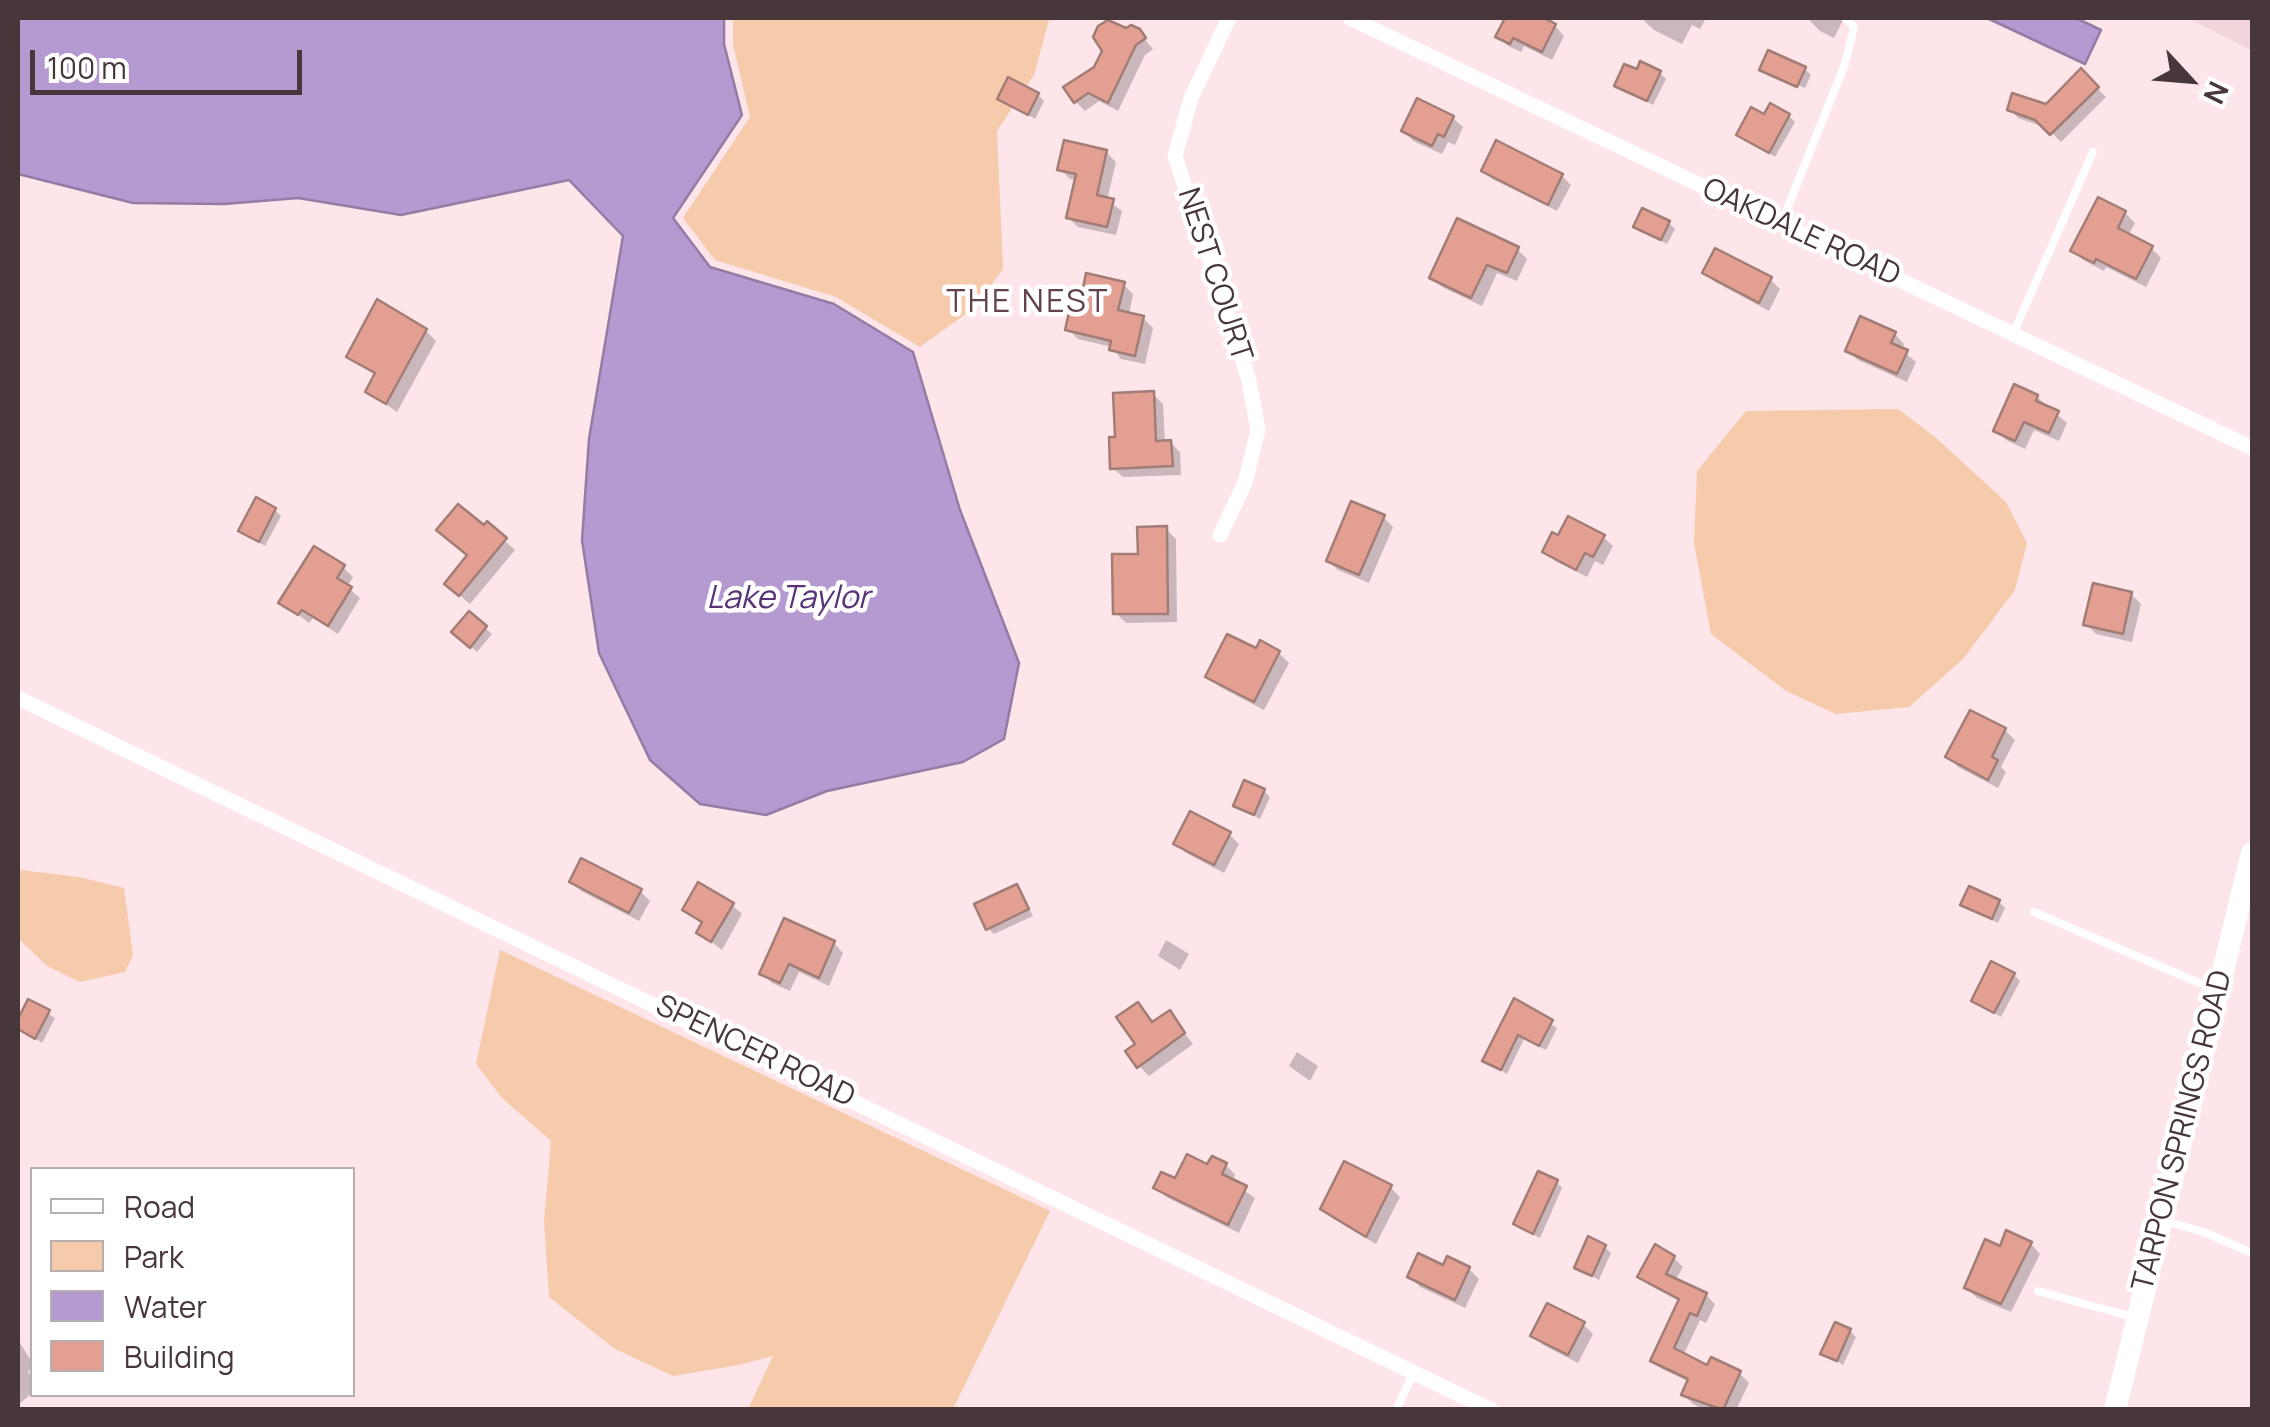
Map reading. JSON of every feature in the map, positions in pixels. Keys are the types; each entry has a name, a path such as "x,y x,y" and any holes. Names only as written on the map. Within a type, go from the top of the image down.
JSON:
{"main road":[{"name":"TARPON SPRINGS ROAD","path":"2115,1410 2217,991 2248,887 2252,853"}],"street":[{"name":"NEST COURT","path":"1220,535 1245,483 1258,430 1249,380 1175,156 1191,98 1229,18"},
{"name":"OAKDALE ROAD","path":"1350,18 2252,448"},
{"name":"SPENCER ROAD","path":"18,698 1491,1410"}],"lane":[{"path":"1781,224 1845,64 1854,27 1844,18"},
{"path":"2013,334 2094,152"},
{"path":"2034,912 2217,991"},
{"path":"2162,1220 2252,1253"},
{"path":"2038,1290 2138,1318"},
{"path":"1396,1410 1414,1372"}],"shaded area":[{"path":"2252,18 2252,51 2192,20"}],"green space":[{"path":"733,18 1049,20 1034,75 997,131 1003,269 974,308 920,347 836,297 715,260 683,218 750,117 733,44"},
{"path":"1898,409 2006,502 2027,543 2015,590 1963,659 1909,707 1836,714 1786,691 1711,634 1694,543 1697,471 1746,411"},
{"path":"21,870 79,877 124,888 133,955 125,972 80,982 47,966 18,938"},
{"path":"500,950 1050,1211 953,1409 748,1409 773,1356 673,1376 615,1349 549,1297 544,1221 551,1141 501,1097 476,1064"}],"water":[{"name":"Lake Taylor","path":"18,18 724,18 724,44 742,115 673,218 710,267 834,304 913,352 960,510 1019,663 1004,739 963,762 827,791 766,815 700,804 650,760 599,653 582,540 589,439 623,236 569,180 401,215 298,198 224,204 133,203 18,174"},
{"path":"1987,18 2076,18 2101,30 2085,64"}],"building":[{"path":"1505,18 1544,18 1556,24 1542,52 1513,38 1510,44 1495,37"},
{"path":"1108,20 1140,29 1146,38 1136,45 1108,103 1088,93 1074,103 1063,87 1094,67 1102,51 1093,37 1098,26"},
{"path":"1768,50 1806,67 1797,87 1759,70"},
{"path":"1640,61 1661,71 1647,101 1614,86 1624,64 1637,69"},
{"path":"2081,68 2099,87 2050,135 2035,120 2007,110 2012,93 2046,104"},
{"path":"1008,77 1039,93 1028,115 997,99"},
{"path":"1417,98 1454,116 1444,137 1438,134 1432,146 1401,131"},
{"path":"1770,103 1790,114 1769,153 1736,135 1751,107 1764,114"},
{"path":"1064,140 1107,150 1097,195 1114,199 1107,227 1066,218 1076,174 1057,170"},
{"path":"1496,140 1563,174 1548,205 1481,171"},
{"path":"2098,197 2126,211 2118,228 2153,246 2136,279 2070,251"},
{"path":"1642,208 1670,221 1661,240 1633,227"},
{"path":"1457,218 1519,247 1507,273 1487,265 1471,298 1429,278"},
{"path":"1715,248 1772,277 1759,303 1702,273"},
{"path":"1086,273 1125,282 1118,310 1144,316 1135,356 1109,350 1111,341 1065,330 1075,286 1083,288"},
{"path":"377,299 427,329 386,404 365,392 375,373 346,357"},
{"path":"1860,316 1896,332 1891,343 1908,350 1897,374 1845,351"},
{"path":"2014,384 2038,395 2036,401 2059,411 2049,433 2024,422 2015,441 1993,431"},
{"path":"1154,391 1156,441 1171,440 1173,466 1110,469 1109,437 1115,437 1113,393"},
{"path":"256,497 276,508 259,542 238,531"},
{"path":"1351,501 1385,515 1359,575 1326,561"},
{"path":"458,504 507,538 459,596 444,584 467,555 436,530"},
{"path":"1568,516 1605,535 1593,557 1585,553 1576,570 1542,552 1552,532 1558,535"},
{"path":"1167,526 1168,614 1113,614 1112,554 1138,554 1137,527"},
{"path":"314,546 345,565 337,578 352,587 328,626 302,610 298,615 278,603"},
{"path":"2093,583 2132,592 2123,634 2083,625"},
{"path":"469,611 487,626 470,648 451,632"},
{"path":"1227,634 1256,648 1260,640 1280,651 1254,702 1205,677"},
{"path":"1970,710 2006,728 1992,757 1998,760 1988,780 1945,757"},
{"path":"1244,780 1265,789 1254,815 1233,806"},
{"path":"1190,811 1231,832 1214,865 1173,844"},
{"path":"581,858 642,889 629,913 569,882"},
{"path":"698,882 734,903 711,942 696,933 702,922 682,910"},
{"path":"1017,884 1029,909 986,930 974,904"},
{"path":"1969,886 2000,900 1992,919 1960,905"},
{"path":"784,918 835,941 819,978 789,964 780,983 759,974"},
{"path":"1991,961 2015,973 1994,1013 1971,1001"},
{"path":"1514,998 1553,1020 1539,1046 1518,1035 1501,1070 1482,1061"},
{"path":"28,999 50,1010 35,1039 18,1029 18,1019"},
{"path":"1138,1002 1152,1022 1170,1010 1185,1033 1137,1068 1125,1051 1135,1044 1116,1017"},
{"path":"1187,1154 1207,1164 1212,1156 1227,1163 1222,1174 1247,1186 1228,1225 1153,1188 1161,1172 1175,1178"},
{"path":"1344,1161 1392,1185 1366,1237 1320,1209"},
{"path":"1538,1171 1558,1180 1533,1234 1513,1224"},
{"path":"2006,1230 2032,1242 2001,1304 1964,1288 1985,1239 2000,1246"},
{"path":"1588,1236 1606,1245 1592,1276 1574,1268"},
{"path":"1655,1244 1675,1256 1666,1274 1707,1293 1697,1316 1690,1313 1674,1348 1707,1365 1711,1357 1741,1371 1723,1410 1681,1395 1688,1379 1650,1361 1679,1299 1637,1277"},
{"path":"1418,1253 1443,1265 1447,1256 1470,1267 1455,1300 1407,1277"},
{"path":"1547,1303 1585,1322 1568,1355 1530,1336"},
{"path":"1835,1322 1851,1329 1837,1361 1820,1354"}],"district":[{"name":"THE NEST","path":"1028,303"}]}
